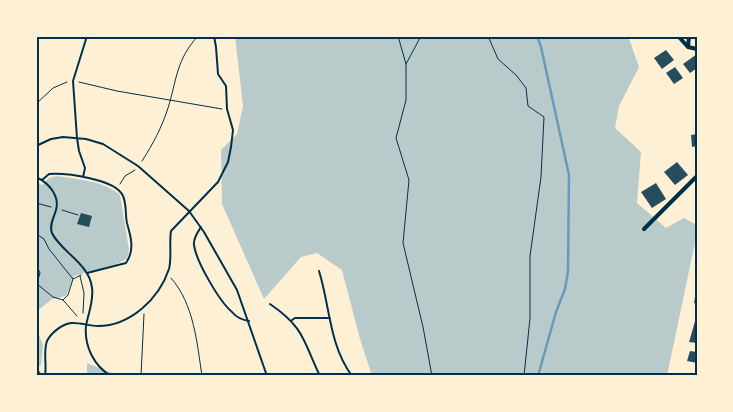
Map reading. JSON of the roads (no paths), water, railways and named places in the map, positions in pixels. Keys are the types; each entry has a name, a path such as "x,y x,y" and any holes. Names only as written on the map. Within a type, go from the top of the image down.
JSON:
{"street":[{"path":"678,36 688,47 697,49"},
{"path":"688,47 689,36"},
{"path":"644,229 697,176"}],"lane":[{"path":"83,177 85,168 77,138 73,81 88,36"},
{"path":"43,376 47,341 59,327 71,323 99,326 117,323 132,316 144,307 164,282 167,274 171,231 218,182 228,162 233,130 227,109 226,86 218,74 214,36"},
{"path":"36,146 51,139 63,137 86,138 103,144 138,166 189,211 201,227 237,290 267,376"},
{"path":"41,180 49,174 83,177 104,182 117,189 123,196 126,206 126,220 132,242 130,258 126,264 87,273"},
{"path":"36,177 53,191 57,200 57,209 51,226 52,233 87,273 92,288 86,336 92,357 110,376"},
{"path":"201,227 195,237 194,244 206,278 232,312 243,320 249,321"},
{"path":"318,270 324,288 337,350 352,376"},
{"path":"270,304 292,320 300,330 320,376"},
{"path":"292,320 295,318 330,318"}],"waterway":[{"path":"537,36 569,175 568,271 565,289 556,312 538,376"}]}
